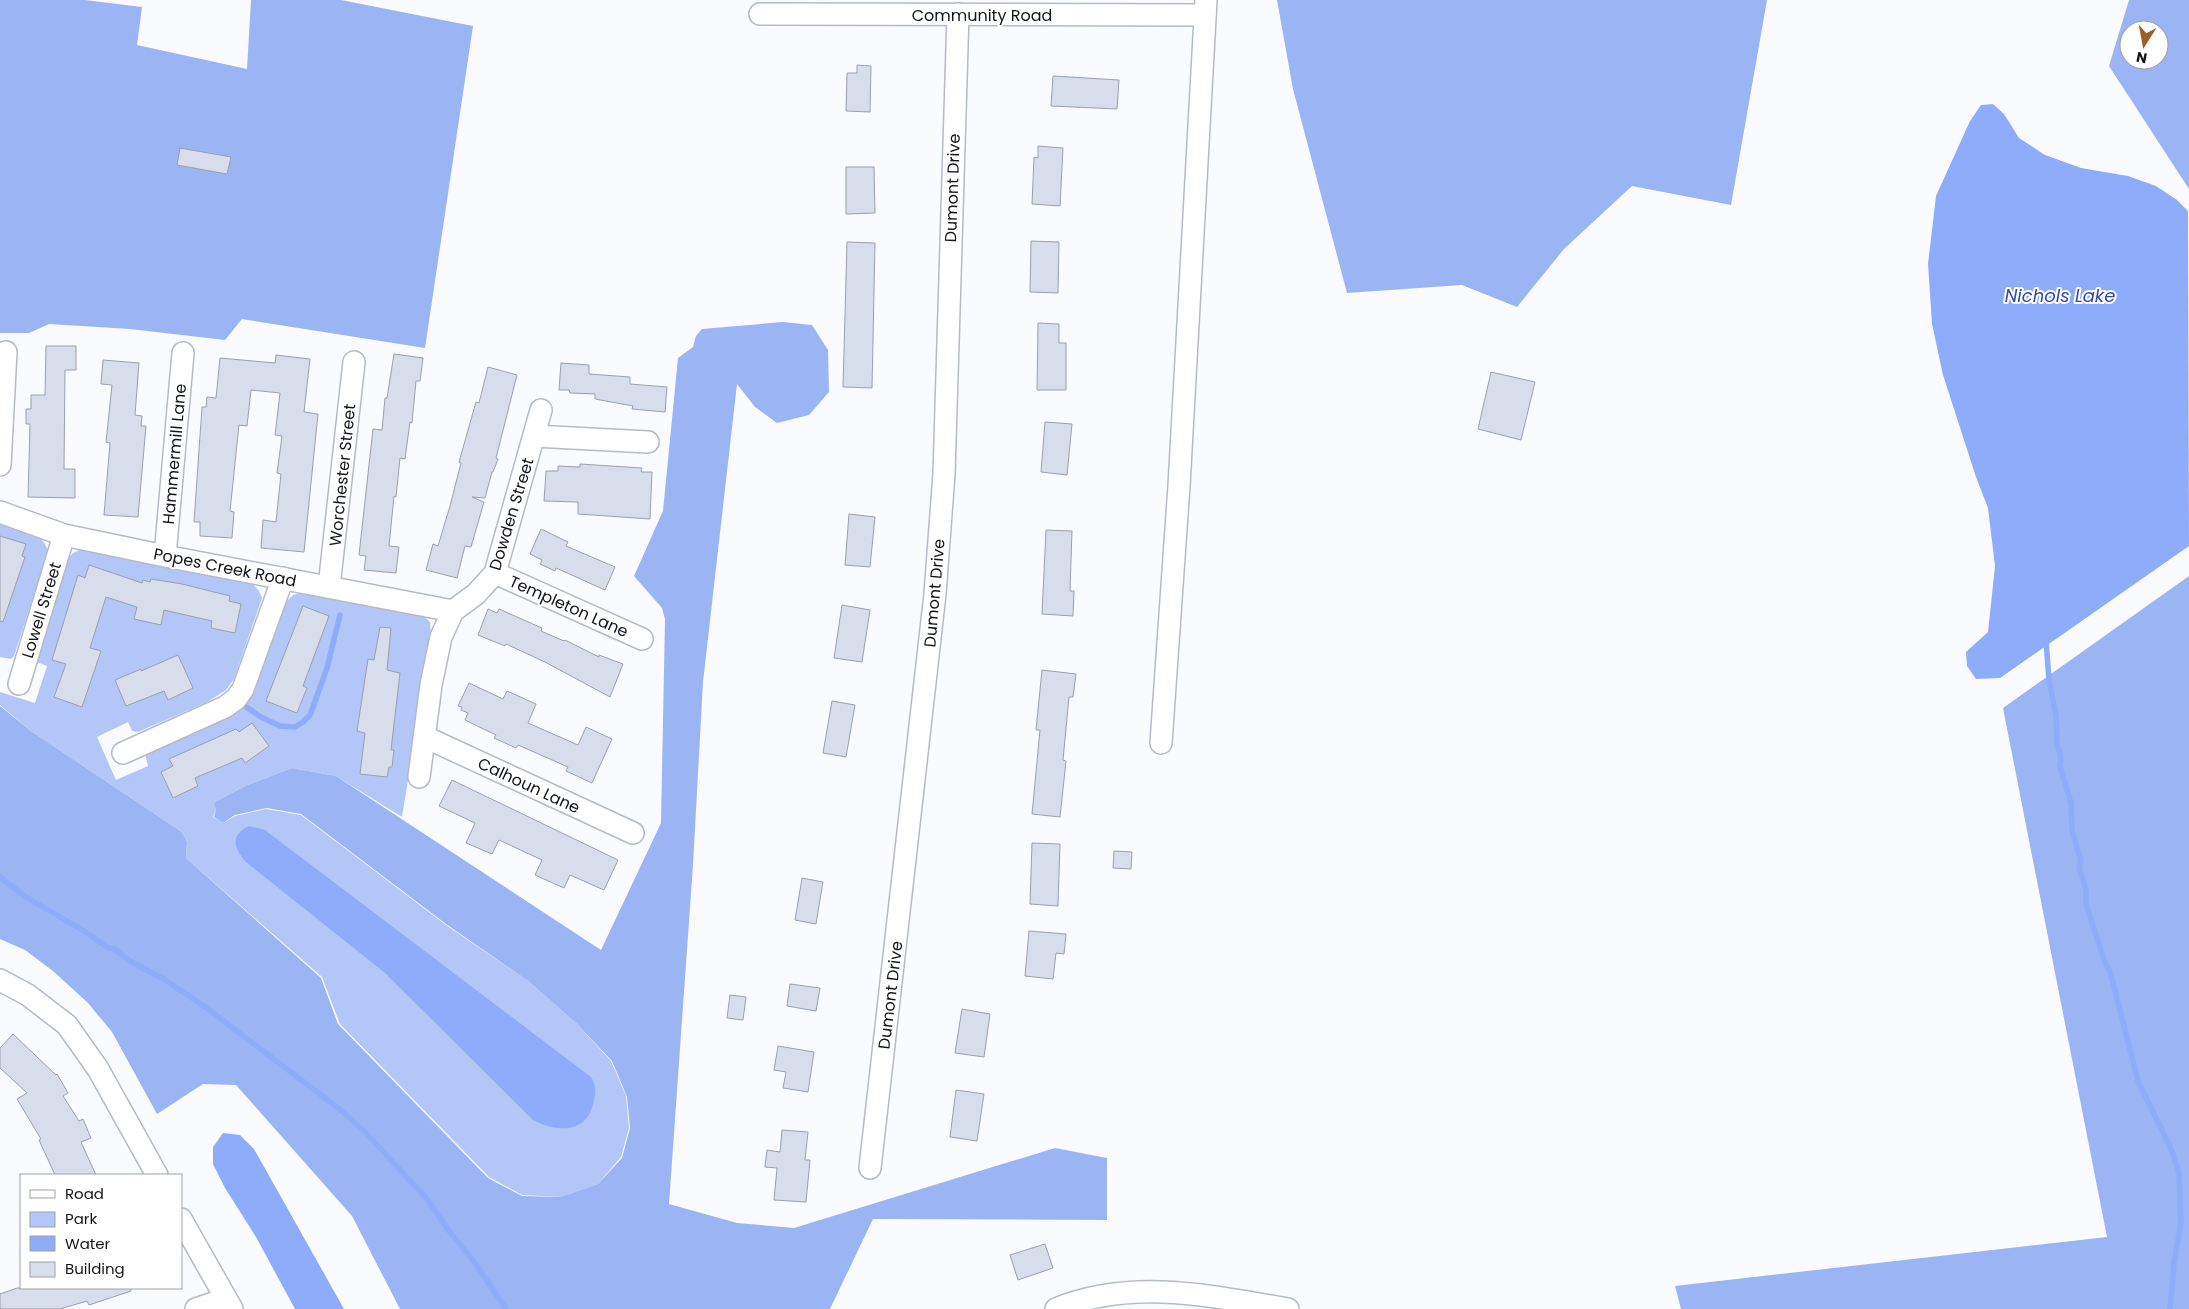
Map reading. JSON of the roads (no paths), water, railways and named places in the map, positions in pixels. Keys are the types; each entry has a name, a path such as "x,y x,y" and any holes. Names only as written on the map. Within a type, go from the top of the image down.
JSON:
{"street":[{"name":"Community Road","path":"760,14 958,14 1206,8"},
{"path":"1161,743 1179,476 1206,8"},
{"name":"Dumont Drive","path":"870,1168 936,594 944,474 958,14"},
{"path":"0,465 6,352"},
{"name":"Hammermill Lane","path":"165,556 183,352"},
{"name":"Worchester Street","path":"329,587 354,362"},
{"name":"Dowden Street","path":"452,611 476,594 495,573 541,410"},
{"path":"534,436 648,442"},
{"name":"Popes Creek Road","path":"0,512 64,535 452,611"},
{"name":"Lowell Street","path":"18,684 64,535"},
{"name":"Templeton Lane","path":"495,573 642,639"},
{"path":"123,752 225,707 236,699 243,689 283,578"},
{"path":"419,777 431,685 441,636 452,611"},
{"name":"Calhoun Lane","path":"425,737 633,833"},
{"path":"0,980 28,995 67,1026 98,1069 156,1174"},
{"path":"182,1221 229,1304 196,1309"},
{"path":"1056,1309 1105,1295 1151,1291 1194,1293 1249,1306 1288,1309"}],"water":[{"name":"Nichols Lake","path":"1993,104 2004,114 2019,138 2045,155 2081,168 2128,176 2156,186 2177,200 2188,211 2189,546 2000,678 1976,679 1967,666 1966,652 1988,632 1995,566 1988,508 1943,375 1932,324 1928,264 1936,196 1970,121 1981,105"},
{"path":"249,826 265,830 591,1077 595,1085 595,1094 591,1111 585,1119 579,1125 571,1128 552,1127 533,1120 385,973 246,862 236,847 235,842 238,834"},
{"path":"223,1133 240,1135 254,1149 344,1309 295,1309 213,1164 213,1147"}],"waterway":[{"path":"242,704 261,717 280,726 295,727 303,722 310,715 327,668 340,615"},
{"path":"2046,640 2049,680 2056,716 2057,744 2061,759 2060,766 2071,803 2072,831 2081,861 2079,867 2086,890 2086,904 2105,963 2110,971 2138,1081 2172,1151 2179,1173 2181,1222 2174,1263 2170,1309"},
{"path":"0,877 26,897 89,934 108,948 114,949 133,963 164,979 208,1009 342,1111 366,1133 427,1199 449,1231 473,1260 506,1309"}]}
